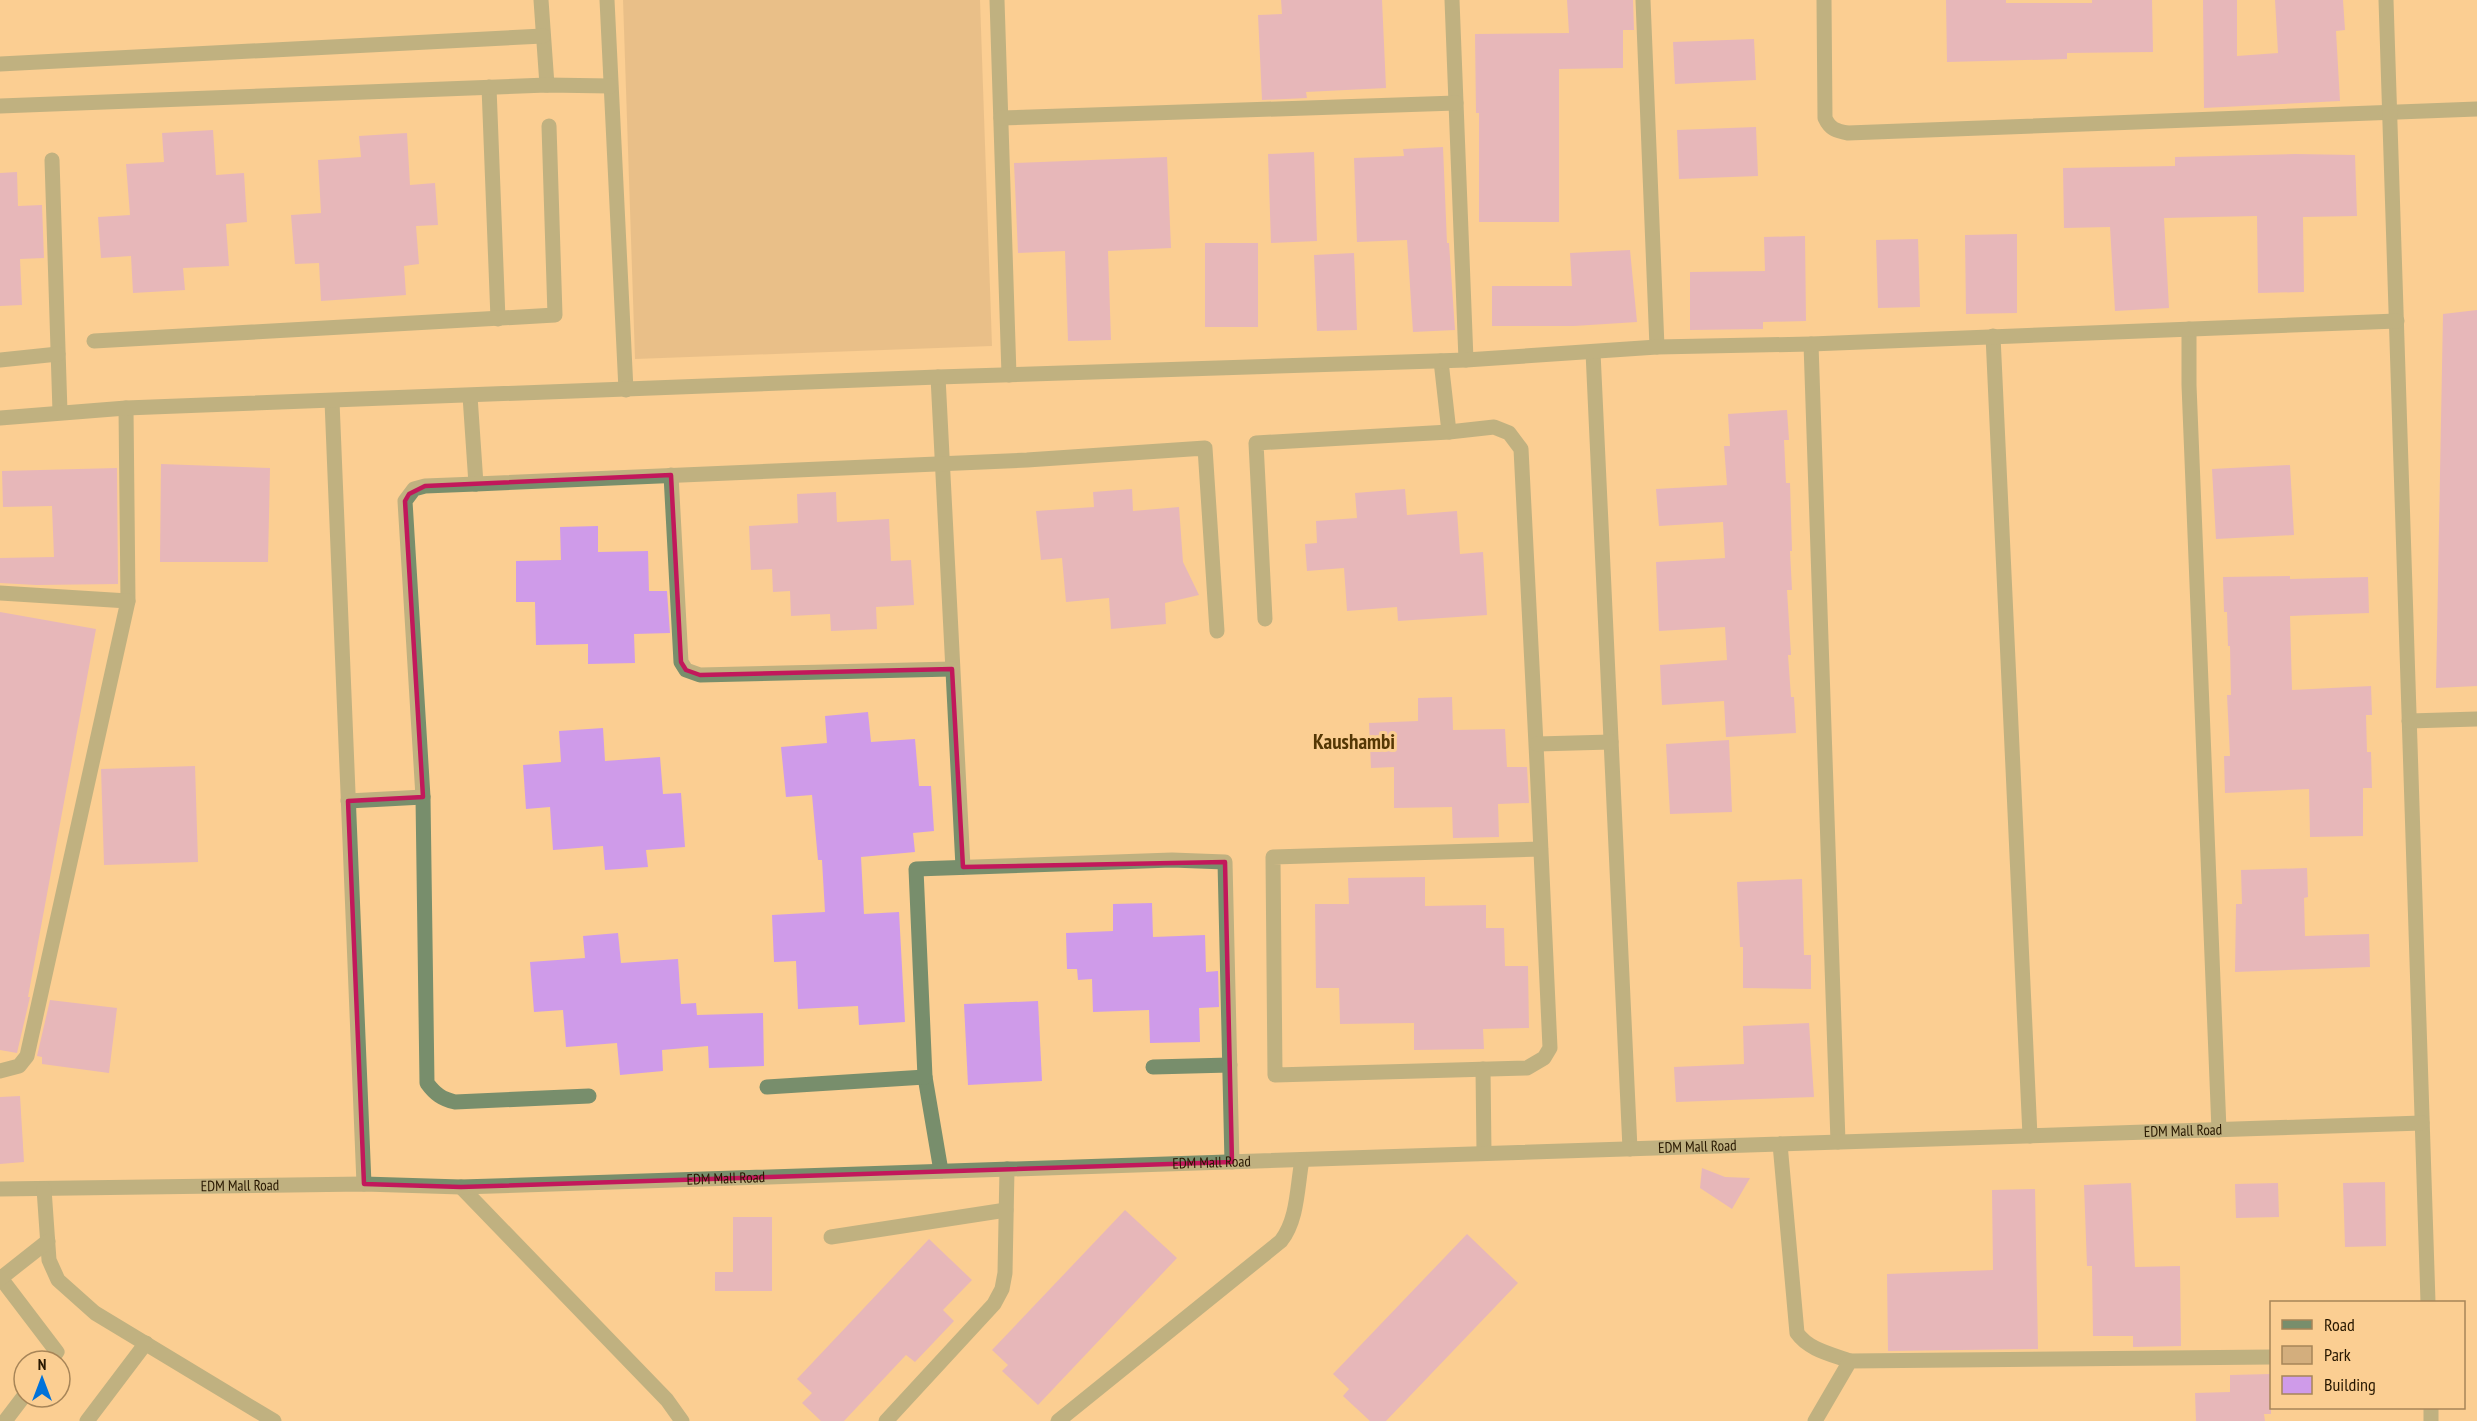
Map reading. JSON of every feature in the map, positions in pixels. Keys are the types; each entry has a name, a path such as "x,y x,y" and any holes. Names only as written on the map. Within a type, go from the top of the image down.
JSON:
{"street":[{"path":"541,0 547,85"},
{"path":"607,0 626,390"},
{"path":"997,0 1009,375"},
{"path":"1452,0 1466,360"},
{"path":"1643,0 1657,347"},
{"path":"1824,0 1825,118 1829,127 1848,133 2477,109"},
{"path":"2386,0 2428,1301"},
{"path":"0,64 543,36"},
{"path":"0,106 547,85 610,86"},
{"path":"489,87 498,319"},
{"path":"1001,118 1456,103"},
{"path":"94,341 555,315 549,126"},
{"path":"52,160 60,412"},
{"path":"0,418 126,408 938,377 1441,361 1657,347 1811,344 2397,321"},
{"path":"2189,329 2188,366 2219,1130"},
{"path":"1993,336 2030,1136"},
{"path":"1811,344 1838,1142"},
{"path":"1593,352 1630,1149"},
{"path":"0,360 58,354"},
{"path":"1441,361 1449,432"},
{"path":"938,377 963,867"},
{"path":"470,396 476,483"},
{"path":"332,401 364,1184"},
{"path":"0,1071 18,1066 27,1056 128,601 126,408"},
{"path":"1265,619 1256,443 1449,432 1494,427 1509,433 1521,449 1537,744 1550,1048 1544,1058 1527,1068 1275,1075 1273,856 1541,849"},
{"path":"589,1096 455,1102 444,1100 434,1093 427,1083 423,797 405,501 414,489 425,486 476,483 943,464 1205,448 1217,631"},
{"path":"671,475 681,662 686,670 700,675 952,669"},
{"path":"0,593 128,601"},
{"path":"2409,721 2477,719"},
{"path":"1537,744 1611,742"},
{"path":"348,801 423,797"},
{"path":"940,1171 926,1077 916,869 1172,860 1225,862 1232,1162"},
{"path":"1153,1067 1230,1065"},
{"path":"1483,1070 1484,1154"},
{"path":"767,1087 926,1077"},
{"name":"EDM Mall Road","path":"0,1190 364,1184 461,1187 2422,1123"},
{"path":"1780,1144 1797,1334 1803,1342 1812,1347 1850,1361 2270,1357"},
{"path":"1058,1421 1281,1241 1293,1219 1302,1160"},
{"path":"886,1421 994,1304 1002,1288 1005,1273 1007,1169"},
{"path":"461,1187 667,1400 681,1421"},
{"path":"44,1189 50,1260 58,1280 95,1313 274,1421"},
{"path":"831,1237 1006,1210"},
{"path":"48,1242 0,1278 55,1349"},
{"path":"87,1421 146,1343"},
{"path":"1815,1421 1850,1361"},
{"path":"5,1421 14,1409"}],"highlighted area":[{"path":"671,475 681,662 686,670 700,675 952,669 963,867 1225,862 1232,1162 461,1187 364,1184 348,801 423,797 405,501 409,494 425,486"}],"green space":[{"path":"623,0 980,0 992,346 635,359"}],"building":[{"path":"1281,0 1382,0 1386,88 1306,92 1307,98 1262,100 1258,15 1282,14"},
{"path":"1567,0 1633,0 1634,30 1623,30 1623,68 1559,69 1559,222 1479,222 1479,113 1476,113 1475,34 1569,33"},
{"path":"1946,0 2092,3 2092,0 2152,0 2153,52 2067,53 2067,59 1947,62"},
{"path":"2203,0 2237,0 2237,56 2278,53 2275,0 2343,0 2345,30 2336,31 2340,101 2204,108"},
{"path":"1754,39 1756,80 1675,84 1673,42"},
{"path":"1756,127 1758,176 1679,179 1677,130"},
{"path":"213,130 216,175 244,173 247,222 226,224 229,266 183,268 185,290 133,293 131,256 101,258 98,217 130,215 126,164 164,162 162,133"},
{"path":"407,133 410,185 435,183 438,225 416,226 419,264 404,266 406,295 321,301 319,263 295,264 291,215 321,213 318,160 361,157 359,136"},
{"path":"1443,147 1447,243 1449,243 1455,330 1413,332 1407,240 1357,242 1354,158 1404,156 1403,149"},
{"path":"1314,152 1317,241 1271,243 1268,154"},
{"path":"2355,155 2357,216 2303,217 2304,292 2258,293 2257,216 2164,218 2169,308 2115,311 2110,227 2064,228 2063,168 2175,166 2175,157"},
{"path":"1167,157 1171,248 1108,251 1111,340 1068,341 1065,251 1018,253 1014,163"},
{"path":"17,172 18,206 42,205 44,258 20,259 22,305 0,306 0,173"},
{"path":"2017,234 2017,313 1966,314 1965,235"},
{"path":"1805,236 1806,321 1763,322 1763,329 1690,330 1690,272 1765,271 1764,237"},
{"path":"1918,239 1920,307 1878,308 1876,240"},
{"path":"1205,243 1258,243 1258,327 1205,327"},
{"path":"1630,250 1637,322 1574,326 1492,326 1492,286 1572,286 1570,253"},
{"path":"1354,253 1357,330 1317,331 1314,255"},
{"path":"2477,310 2477,686 2436,688 2443,314"},
{"path":"1787,410 1789,440 1784,440 1786,483 1790,483 1792,551 1790,551 1792,590 1787,590 1791,655 1788,655 1796,733 1726,737 1724,701 1662,705 1660,665 1727,660 1725,627 1659,631 1656,562 1725,558 1723,522 1659,526 1656,489 1727,485 1724,446 1730,446 1728,414"},
{"path":"161,464 270,468 268,562 160,562"},
{"path":"2290,465 2294,535 2216,539 2212,469"},
{"path":"117,468 118,584 0,583 0,558 54,557 52,506 3,507 2,471"},
{"path":"1132,489 1133,511 1179,507 1183,562 1199,595 1165,603 1166,624 1111,629 1109,598 1066,602 1062,558 1041,560 1036,511 1094,507 1093,492"},
{"path":"1405,489 1407,515 1457,511 1460,554 1483,552 1487,615 1398,621 1397,607 1347,611 1344,568 1307,571 1305,544 1317,543 1316,521 1357,518 1355,493"},
{"path":"836,492 837,522 889,519 891,561 911,560 914,605 876,607 877,629 831,631 830,614 791,616 790,591 773,592 772,569 751,570 749,526 798,523 797,494"},
{"path":"598,526 598,552 648,551 649,591 667,591 670,633 634,634 635,663 588,664 588,644 536,645 535,602 516,602 516,561 561,560 560,527"},
{"path":"2290,576 2290,579 2368,577 2369,613 2290,616 2292,690 2371,686 2372,715 2366,715 2367,752 2371,752 2372,788 2363,788 2363,836 2310,837 2309,789 2225,793 2224,756 2230,756 2227,695 2231,695 2230,646 2228,646 2227,612 2224,612 2223,577"},
{"path":"0,612 96,629 28,997 30,997 17,1053 0,1050"},
{"path":"1452,697 1453,730 1505,729 1507,767 1527,767 1529,803 1498,804 1499,837 1453,838 1452,807 1394,808 1394,767 1371,768 1369,723 1418,721 1418,698"},
{"path":"868,712 871,742 915,739 919,786 931,786 934,831 913,833 915,852 861,857 864,914 899,912 905,1022 859,1025 858,1006 798,1009 796,961 774,962 772,915 825,912 822,860 818,860 812,795 786,797 781,747 827,743 825,716"},
{"path":"603,728 605,761 660,757 663,794 681,793 685,847 646,850 648,867 605,870 603,846 553,850 550,807 526,809 523,765 561,762 559,731"},
{"path":"1729,740 1732,812 1670,814 1666,744"},
{"path":"195,766 198,862 104,865 101,769"},
{"path":"2307,868 2308,897 2304,898 2305,936 2369,934 2370,967 2235,972 2236,904 2242,904 2241,870"},
{"path":"1425,877 1425,906 1486,905 1486,928 1504,928 1505,966 1528,966 1529,1028 1483,1029 1484,1049 1414,1050 1414,1023 1340,1024 1339,988 1316,988 1315,904 1349,904 1348,878"},
{"path":"1802,879 1804,955 1811,955 1811,989 1743,988 1743,947 1740,947 1737,882"},
{"path":"1152,903 1153,937 1205,935 1206,972 1218,971 1219,1007 1199,1008 1200,1042 1150,1043 1149,1010 1093,1012 1092,979 1078,980 1077,969 1067,969 1066,933 1113,931 1113,904"},
{"path":"618,933 621,963 678,959 681,1004 696,1003 697,1015 763,1013 764,1066 709,1068 708,1046 662,1050 663,1071 620,1075 617,1043 566,1047 563,1010 534,1012 530,962 585,958 583,936"},
{"path":"50,1000 117,1008 109,1073 42,1064 42,1057 37,1056"},
{"path":"1038,1001 1042,1081 968,1085 964,1004"},
{"path":"1809,1023 1814,1097 1676,1102 1674,1067 1744,1064 1743,1026"},
{"path":"20,1096 24,1162 0,1164 0,1097"},
{"path":"1702,1168 1725,1177 1750,1178 1732,1209 1700,1188"},
{"path":"2385,1182 2386,1246 2345,1247 2343,1183"},
{"path":"2131,1183 2135,1267 2180,1266 2181,1346 2133,1347 2133,1336 2093,1336 2092,1266 2087,1266 2084,1185"},
{"path":"2278,1183 2279,1217 2236,1218 2235,1184"},
{"path":"2035,1189 2038,1349 1888,1351 1887,1274 1993,1270 1992,1190"},
{"path":"1125,1210 1177,1258 1038,1405 1002,1371 1008,1365 992,1350"},
{"path":"733,1217 772,1217 772,1291 715,1291 715,1272 733,1272"},
{"path":"1467,1234 1518,1283 1386,1421 1370,1421 1343,1396 1349,1389 1333,1374"},
{"path":"929,1239 972,1280 943,1310 954,1321 915,1362 906,1355 844,1421 821,1421 802,1403 812,1393 797,1379"},
{"path":"2270,1374 2271,1414 2264,1414 2265,1421 2196,1421 2195,1393 2230,1392 2230,1375"}],"district":[{"name":"Kaushambi","path":"1354,742"}]}
